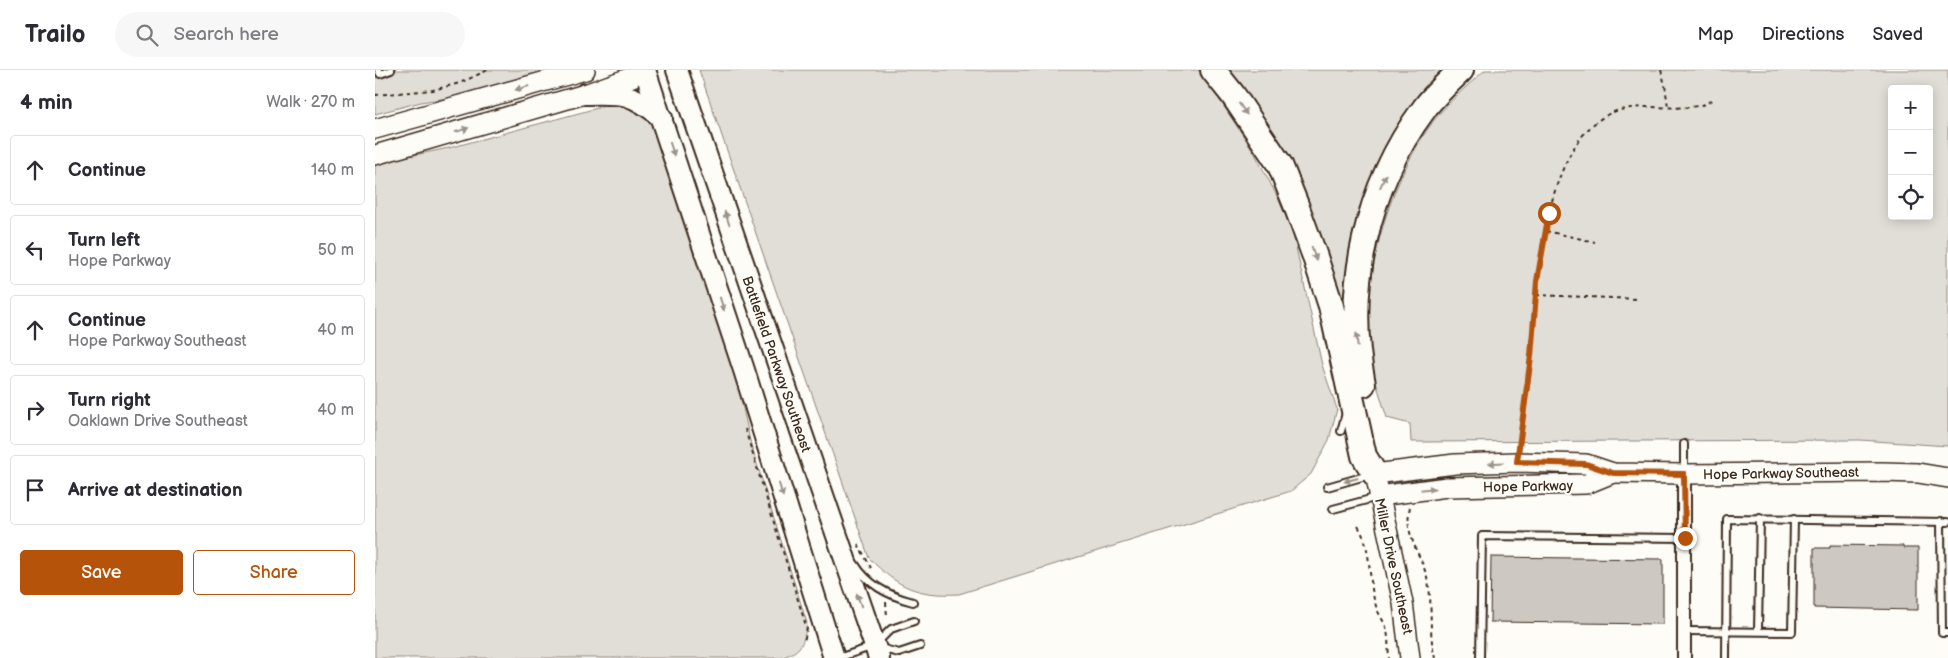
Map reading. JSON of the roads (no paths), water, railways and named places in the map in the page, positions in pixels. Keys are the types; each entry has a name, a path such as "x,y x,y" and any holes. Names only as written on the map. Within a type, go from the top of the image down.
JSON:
{"highway":[{"path":"1213,70 1233,95 1279,165 1314,254 1331,306 1364,456 1377,485"},
{"path":"1377,485 1377,452 1361,372 1356,334 1355,300 1361,254 1375,200 1397,150 1424,108 1461,70"}],"main road":[{"path":"645,70 744,370 834,658"},
{"name":"Battlefield Parkway Southeast","path":"677,70 876,652"},
{"path":"585,94 618,93 634,98 648,106 662,118"}],"street":[{"path":"375,129 585,70"},
{"path":"375,155 585,94 632,77 637,70"},
{"name":"Hope Parkway","path":"1377,485 1455,464 1517,462 1586,464 1613,473"},
{"name":"Hope Parkway Southeast","path":"1613,473 1881,472 1918,473 1948,478"},
{"name":"Hope Parkway","path":"1377,485 1447,487 1586,484 1613,473"},
{"path":"1684,474 1684,658"},
{"name":"Miller Drive Southeast","path":"1377,485 1403,602 1410,658"}],"lane":[{"path":"378,73 391,70"},
{"path":"1341,431 1349,406 1349,390"},
{"path":"1684,444 1684,474"},
{"name":"Hope Parkway","path":"1327,487 1377,485"},
{"name":"Hope Parkway","path":"1333,509 1377,485"},
{"path":"831,518 857,567 865,577 884,592 913,602"},
{"path":"1758,631 1760,518"},
{"path":"1726,658 1727,519 1945,521 1942,633 1948,634"},
{"path":"1685,631 1792,632 1794,519"},
{"path":"1480,658 1482,536 1685,538"},
{"path":"876,652 891,629 914,621"},
{"path":"838,658 876,652 899,653 920,646"}]}
